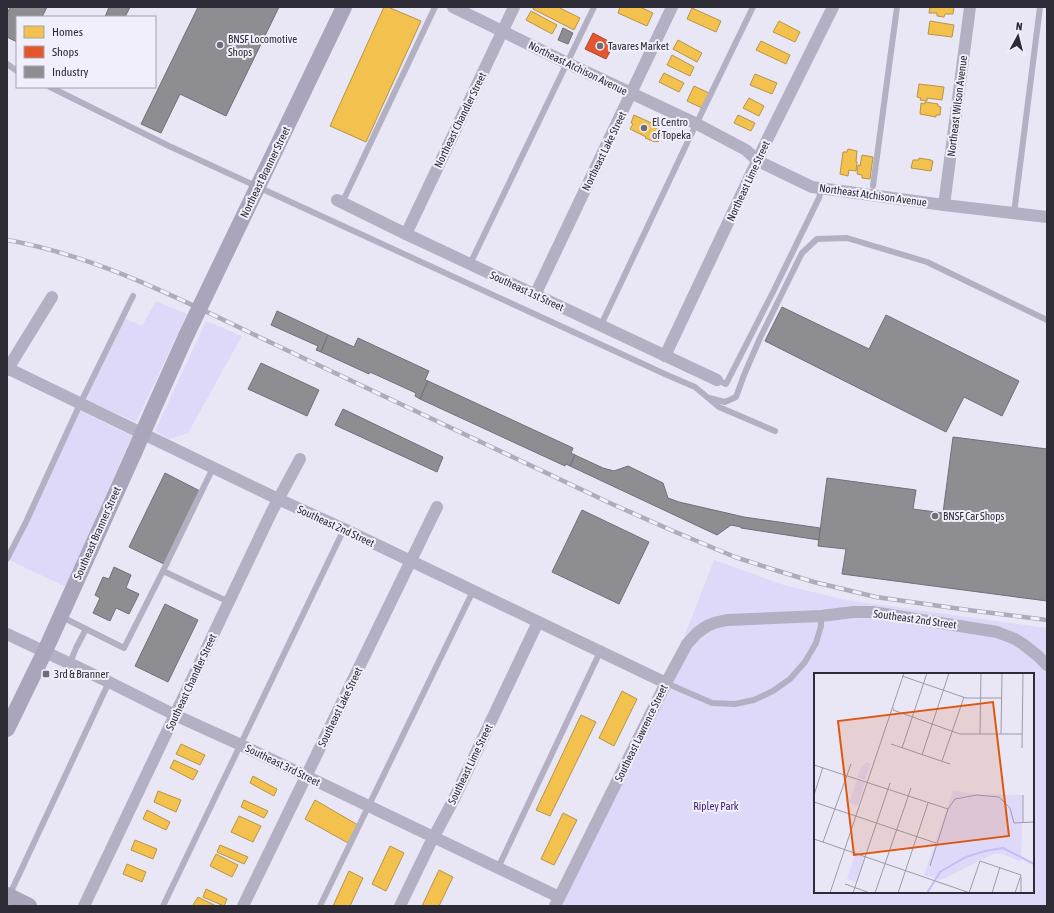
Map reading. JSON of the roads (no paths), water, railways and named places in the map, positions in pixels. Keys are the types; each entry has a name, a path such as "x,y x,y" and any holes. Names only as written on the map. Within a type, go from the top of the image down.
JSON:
{"main road":[{"name":"Northeast Branner Street","path":"186,336 344,7"},
{"name":"Southeast Branner Street","path":"7,729 45,651 186,336"},
{"path":"8,897 29,906"}],"street":[{"name":"Northeast Atchison Avenue","path":"453,7 502,32 696,124 746,150 758,161 812,187 1047,217"},
{"name":"Northeast Chandler Street","path":"406,234 514,7"},
{"name":"Northeast Lake Street","path":"535,294 672,7"},
{"name":"Northeast Lime Street","path":"665,356 832,7"},
{"name":"Northeast Wilson Avenue","path":"944,205 970,7"},
{"name":"Southeast 1st Street","path":"340,201 406,234 717,380"},
{"path":"7,369 52,297"},
{"name":"Southeast 2nd Street","path":"7,369 666,683"},
{"name":"Southeast Chandler Street","path":"84,906 278,499 300,459"},
{"name":"Southeast Lake Street","path":"243,906 437,507"},
{"name":"Southeast 2nd Street","path":"772,618 872,612 997,632 1023,644 1047,665"},
{"name":"Southeast Lawrence Street","path":"557,902 666,683 687,644 697,633 707,626 720,621 772,618"},
{"name":"Southeast Lime Street","path":"400,906 454,799 538,622"},
{"name":"Southeast 3rd Street","path":"7,634 498,868 557,902"}],"lane":[{"path":"340,201 435,7"},
{"path":"470,264 594,7"},
{"path":"601,325 752,7"},
{"path":"873,186 897,7"},
{"path":"1014,213 1040,7"},
{"path":"7,64 16,70"},
{"path":"52,88 169,146 695,387 719,407 775,431"},
{"path":"717,380 726,384 819,198 821,188"},
{"path":"707,397 724,402 736,397 760,338 802,253 817,239 847,238 927,262 1047,320"},
{"path":"7,559 133,296"},
{"path":"60,617 124,648 213,468"},
{"path":"163,906 344,529"},
{"path":"163,571 229,602"},
{"path":"320,906 473,591"},
{"path":"666,683 712,703 735,704 754,700 773,691 790,679 805,662 816,643 821,626 821,616"},
{"path":"70,663 86,629"},
{"path":"498,868 600,652"},
{"path":"8,897 109,682"}],"railway":[{"path":"7,240 78,258 146,284 612,504 735,557 814,582 876,597 1047,620"}],"place":[{"name":"BNSF Locomotive Shops","path":"220,45"},
{"name":"Tavares Market","path":"600,46"},
{"name":"El Centro of Topeka","path":"644,128"},
{"name":"BNSF Car Shops","path":"935,516"},
{"name":"3rd & Branner","path":"46,674"}],"park label":[{"name":"Ripley Park","path":"716,806"}]}
